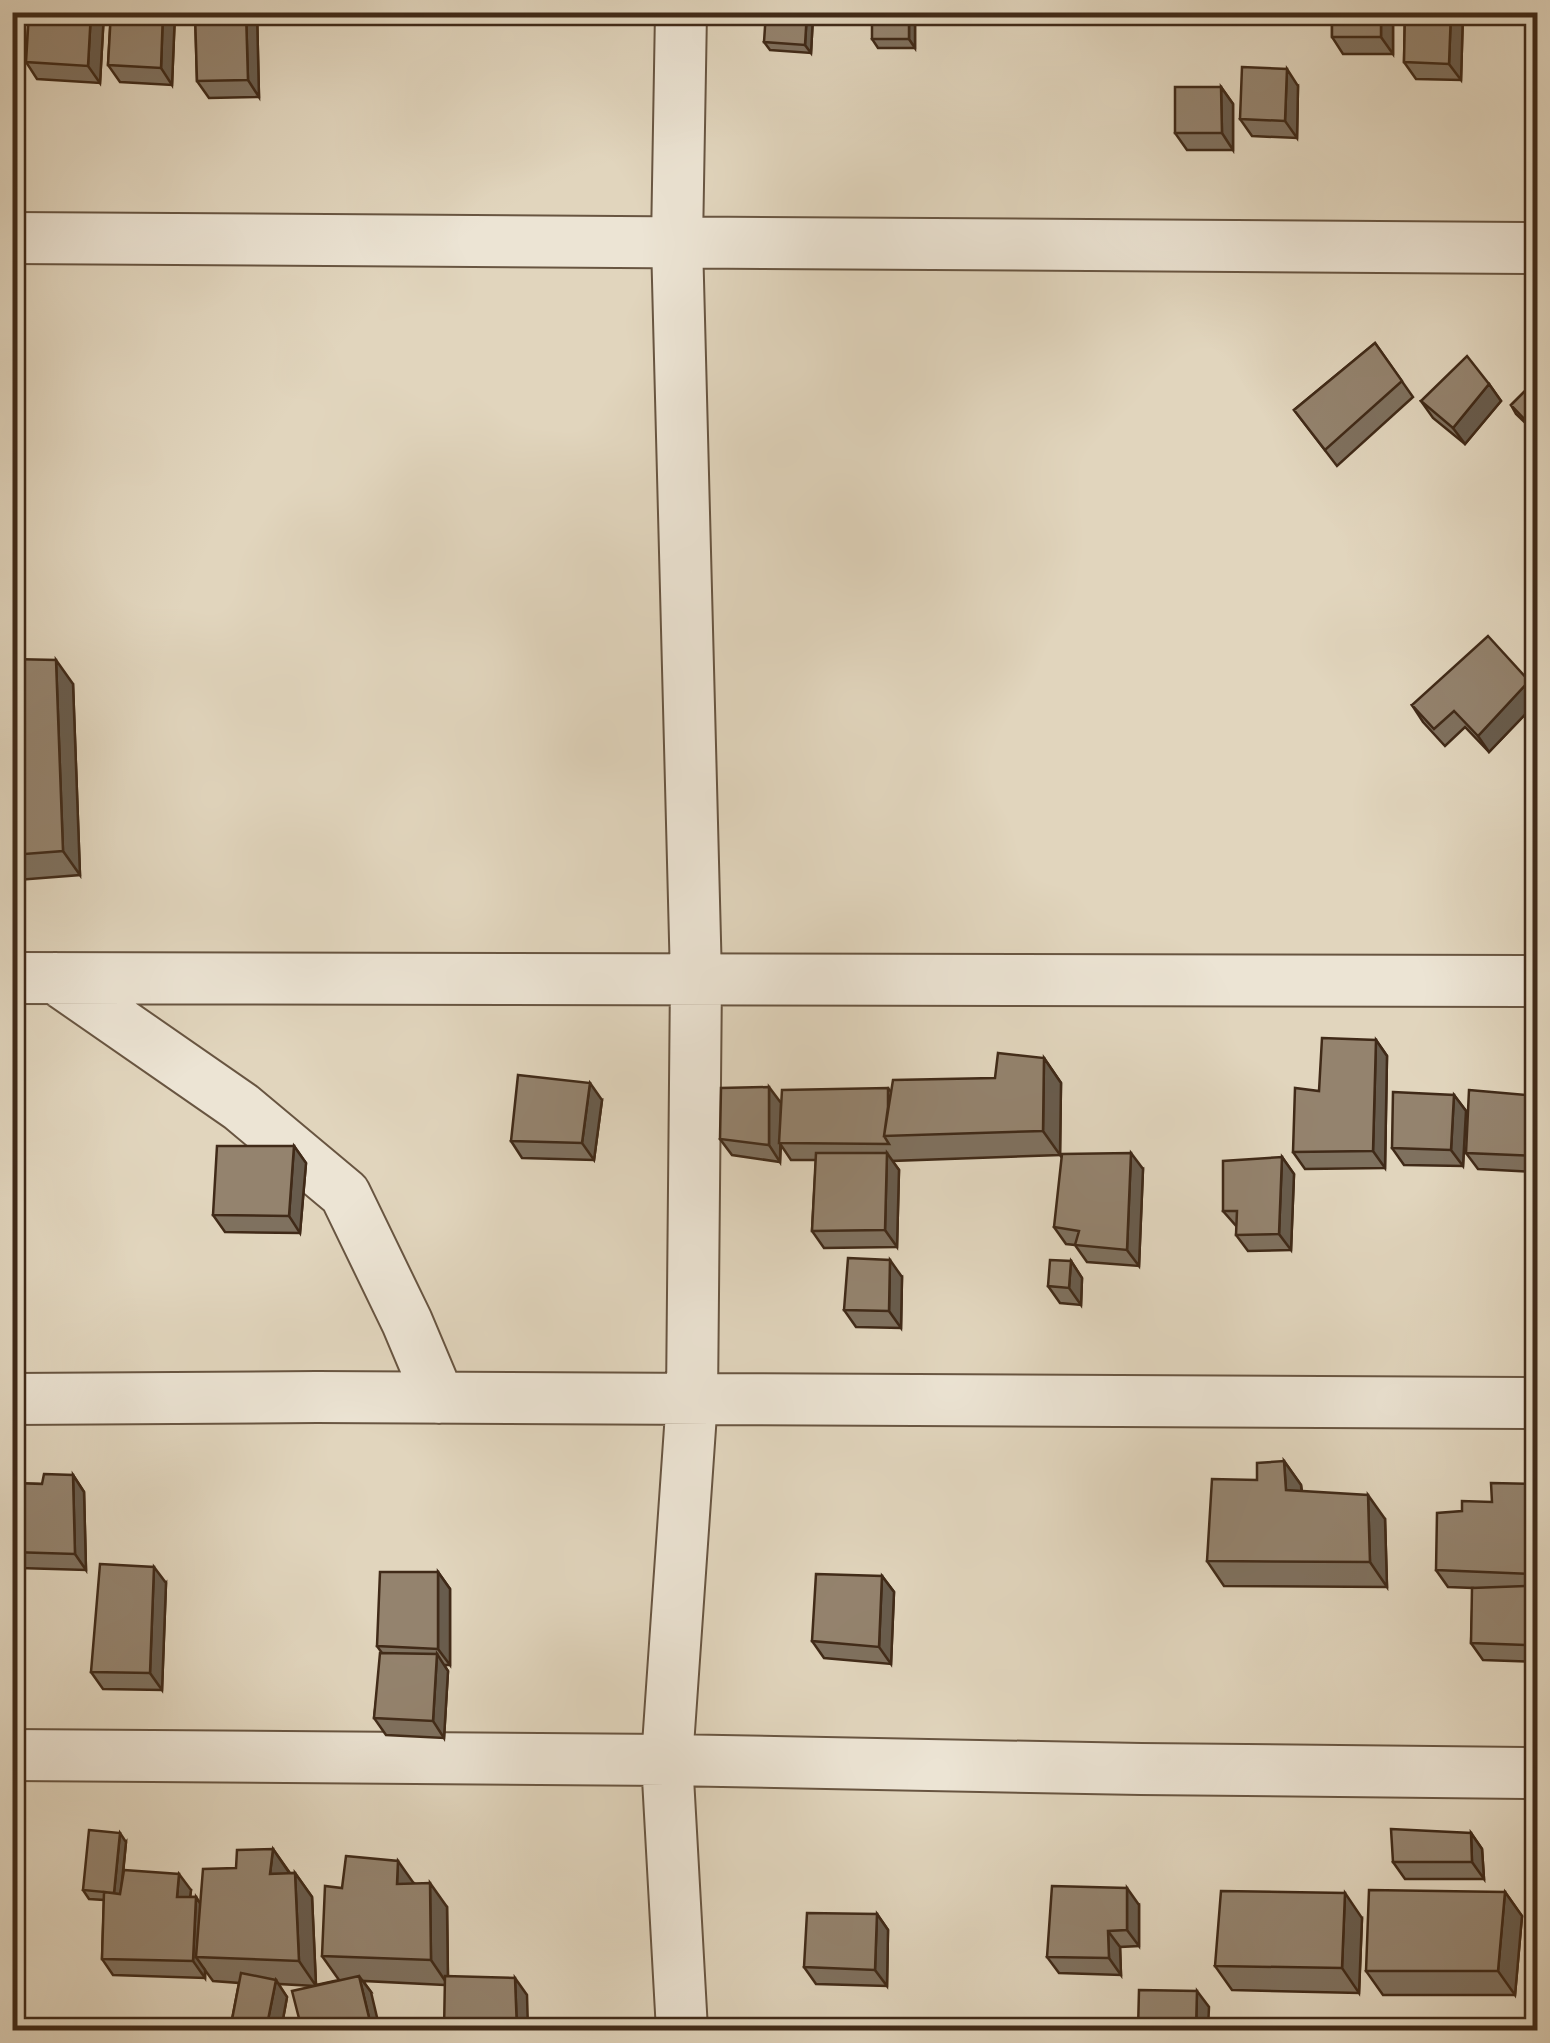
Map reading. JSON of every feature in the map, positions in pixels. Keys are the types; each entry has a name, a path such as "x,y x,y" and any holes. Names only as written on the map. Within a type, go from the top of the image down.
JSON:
{"street":[{"path":"680,12 677,242 696,978 692,1399 667,1760 682,2030"},
{"path":"12,238 1538,248"},
{"path":"34,978 1538,980"},
{"path":"34,978 240,1106 345,1194 408,1322 439,1398"},
{"path":"12,1399 1538,1403"},
{"path":"12,1756 667,1760 1538,1773"}],"building":[{"path":"29,12 91,12 88,66 26,62"},
{"path":"111,12 163,12 161,68 108,65"},
{"path":"195,12 246,12 248,80 197,81"},
{"path":"766,12 807,12 805,45 764,42"},
{"path":"872,12 909,12 909,39 872,39"},
{"path":"1332,12 1381,12 1381,37 1332,37"},
{"path":"1405,12 1451,12 1449,64 1404,62"},
{"path":"1242,67 1287,69 1285,121 1240,119"},
{"path":"1175,87 1221,87 1222,133 1175,133"},
{"path":"1375,343 1402,381 1325,450 1294,410"},
{"path":"1467,356 1489,384 1453,428 1421,401"},
{"path":"1538,378 1538,419 1531,426 1511,405"},
{"path":"1488,636 1529,681 1478,736 1454,711 1434,729 1412,705"},
{"path":"12,659 56,660 63,851 12,855"},
{"path":"1322,1038 1376,1040 1373,1151 1293,1152 1295,1088 1319,1091"},
{"path":"998,1053 1044,1058 1043,1131 884,1136 893,1080 995,1078"},
{"path":"518,1075 590,1083 582,1143 511,1141"},
{"path":"769,1087 769,1145 720,1139 721,1088"},
{"path":"888,1088 884,1136 889,1144 779,1143 782,1090"},
{"path":"1469,1090 1538,1096 1538,1156 1466,1153"},
{"path":"1393,1092 1454,1095 1451,1150 1392,1148"},
{"path":"217,1146 294,1146 289,1216 213,1215"},
{"path":"816,1153 887,1153 885,1230 812,1231"},
{"path":"1131,1153 1127,1250 1075,1245 1079,1231 1054,1227 1062,1154"},
{"path":"1282,1157 1279,1234 1236,1235 1237,1211 1223,1211 1223,1161"},
{"path":"848,1258 890,1260 889,1311 844,1310"},
{"path":"1050,1260 1071,1261 1069,1288 1048,1286"},
{"path":"1284,1461 1286,1490 1368,1495 1370,1562 1207,1561 1212,1479 1257,1480 1257,1463"},
{"path":"44,1474 73,1475 75,1554 12,1552 12,1483 42,1484"},
{"path":"1491,1483 1538,1484 1534,1574 1436,1570 1437,1513 1462,1511 1462,1501 1492,1502"},
{"path":"100,1564 154,1567 150,1673 91,1672"},
{"path":"380,1572 438,1572 438,1649 377,1646"},
{"path":"816,1574 882,1576 879,1647 812,1641"},
{"path":"1528,1586 1529,1645 1471,1643 1472,1588"},
{"path":"380,1653 437,1654 433,1721 374,1718"},
{"path":"1391,1829 1471,1833 1472,1862 1393,1862"},
{"path":"89,1830 120,1833 114,1893 83,1890"},
{"path":"273,1849 270,1874 295,1873 299,1961 196,1957 203,1869 236,1868 237,1850"},
{"path":"346,1856 398,1861 397,1884 430,1883 431,1960 322,1956 325,1886 342,1888"},
{"path":"124,1870 179,1874 177,1897 196,1897 193,1961 102,1959 104,1892 120,1894"},
{"path":"1052,1886 1127,1888 1127,1930 1108,1931 1109,1958 1047,1957"},
{"path":"1369,1890 1505,1892 1498,1971 1366,1971"},
{"path":"1221,1891 1345,1893 1342,1968 1215,1966"},
{"path":"807,1913 877,1914 875,1970 804,1967"},
{"path":"241,1973 276,1980 266,2030 230,2030"},
{"path":"359,1976 372,2030 302,2030 292,1991"},
{"path":"445,1976 515,1978 517,2030 444,2030"},
{"path":"1139,1990 1197,1991 1196,2030 1138,2030"}]}
